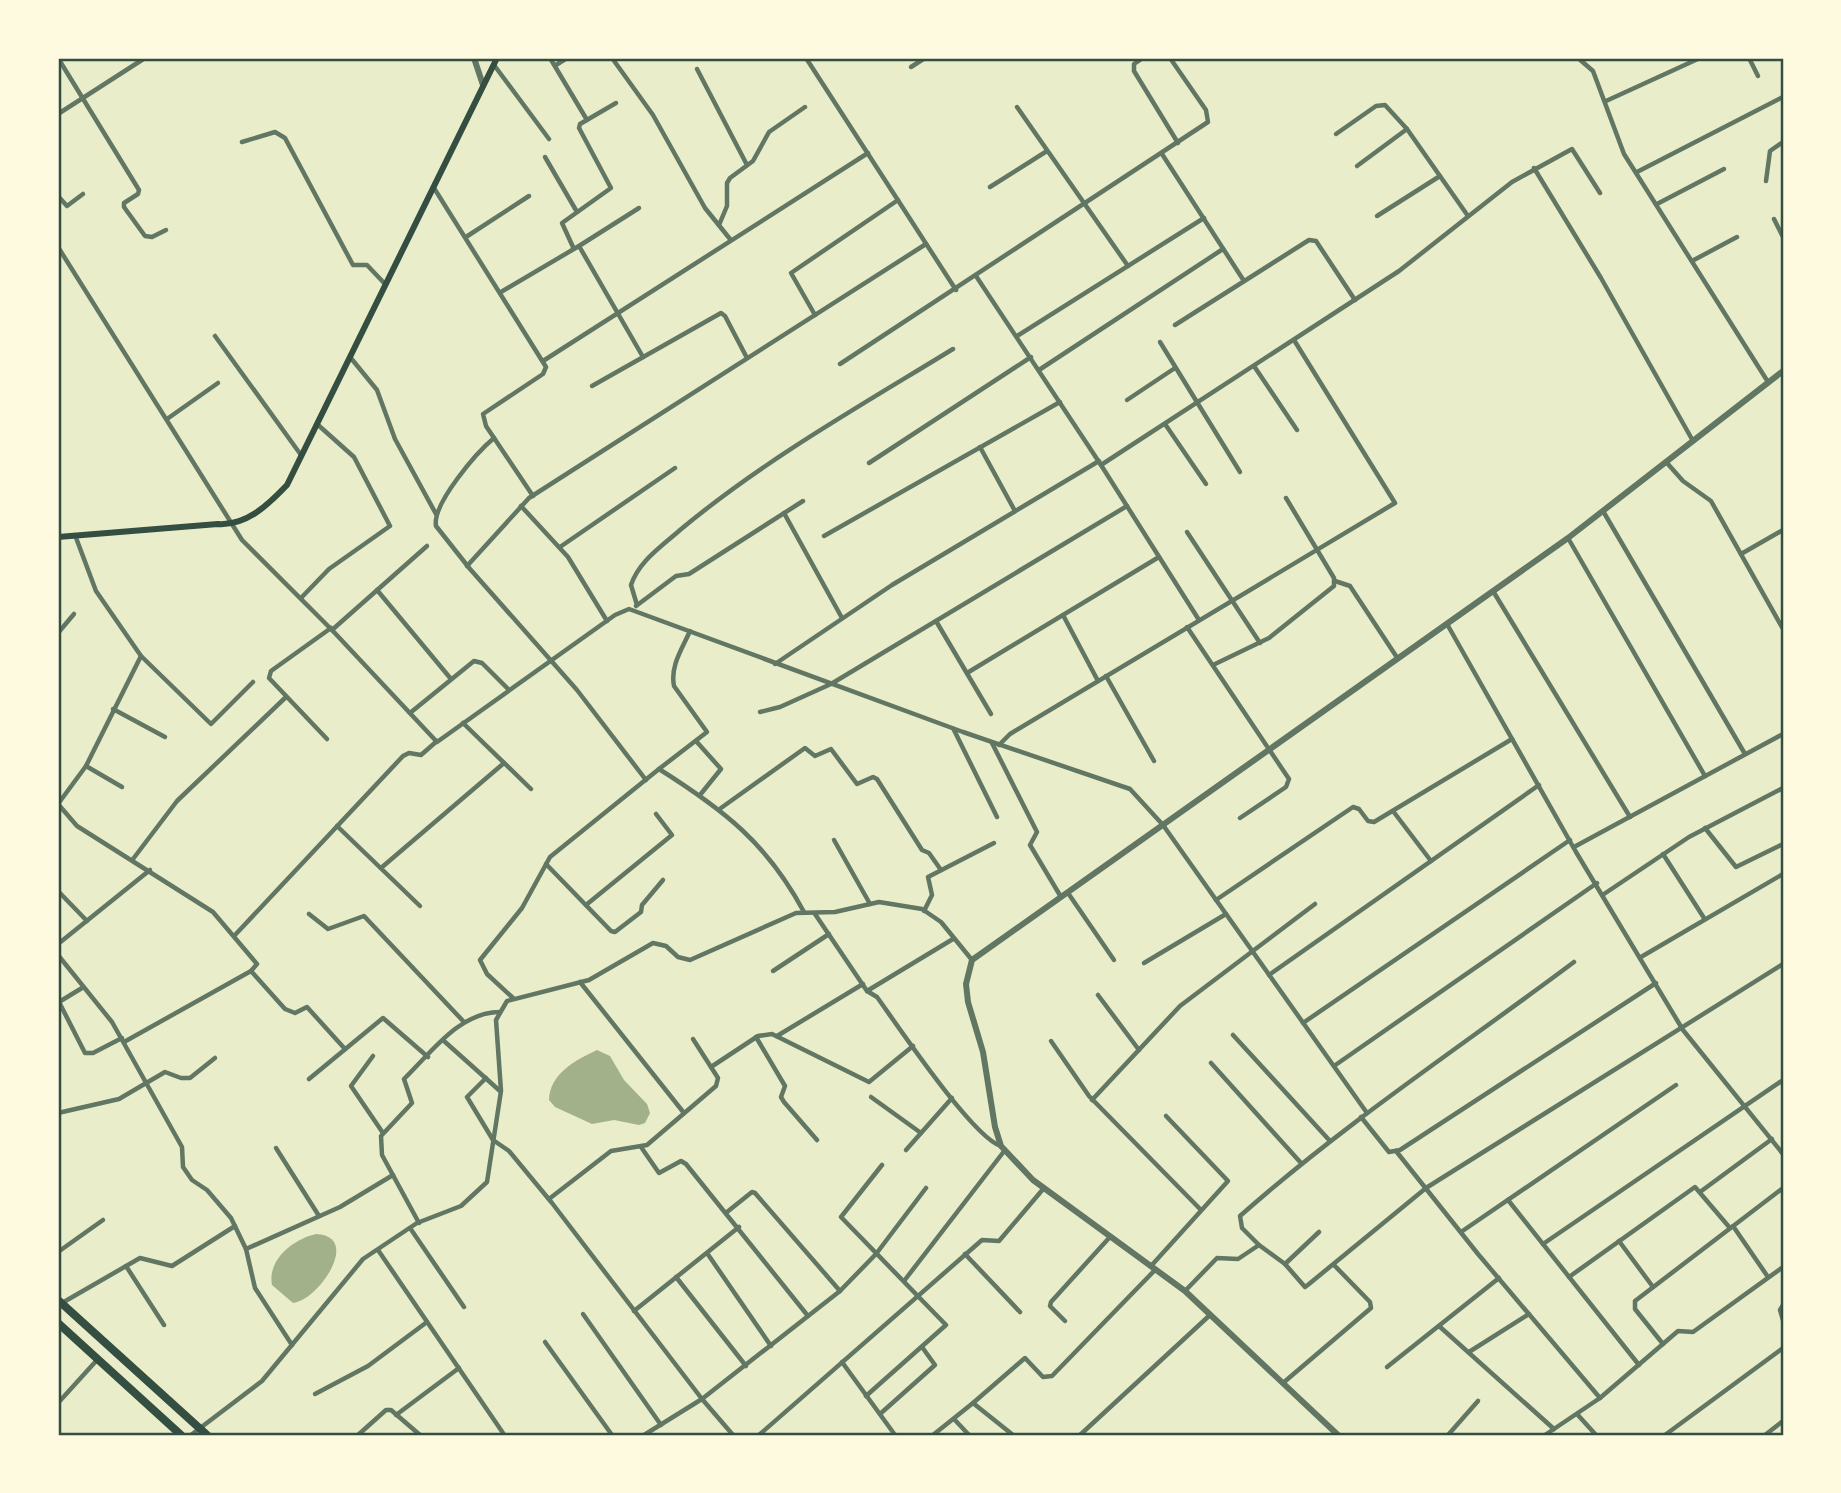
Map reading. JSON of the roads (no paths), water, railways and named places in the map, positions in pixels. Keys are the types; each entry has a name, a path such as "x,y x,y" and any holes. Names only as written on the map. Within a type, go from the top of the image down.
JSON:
{"highway":[{"path":"60,1302 207,1435"},
{"path":"58,1323 181,1435"}],"main road":[{"path":"58,537 234,525 268,505 287,485 495,61"}],"street":[{"path":"58,58 139,190 138,194 124,203 124,207 145,236 152,237 166,230"},
{"path":"58,114 145,58"},
{"path":"474,58 483,85"},
{"path":"550,58 587,120"},
{"path":"556,65 567,58"},
{"path":"612,58 653,115 700,199 730,239"},
{"path":"806,58 956,290"},
{"path":"911,67 925,58"},
{"path":"1143,58 1134,64 1134,71 1178,143"},
{"path":"840,364 1208,122 1209,116 1170,58"},
{"path":"1578,58 1590,66 1606,102 1617,140 1769,383"},
{"path":"1606,102 1700,58"},
{"path":"1749,58 1758,76"},
{"path":"495,61 549,139"},
{"path":"697,69 747,165"},
{"path":"1637,172 1783,97"},
{"path":"616,103 587,120 579,128 611,188 562,223 643,357"},
{"path":"1336,134 1381,104 1408,130 1468,216"},
{"path":"719,225 727,206 727,183 755,159 769,132 805,107"},
{"path":"1017,107 1128,266"},
{"path":"1357,166 1408,130"},
{"path":"242,142 275,132 285,138 353,265 367,265 384,284"},
{"path":"1766,181 1770,151 1783,142"},
{"path":"775,664 842,618 1015,511 1165,424 1294,340 1399,271 1534,167 1572,149 1600,192"},
{"path":"990,187 1047,151"},
{"path":"543,361 617,311 868,153"},
{"path":"1162,154 1244,281"},
{"path":"545,157 577,212"},
{"path":"1534,167 1694,442"},
{"path":"1657,204 1724,169"},
{"path":"1377,216 1440,176"},
{"path":"433,187 546,367 543,374 483,414 494,438 533,496"},
{"path":"58,196 67,206 83,194"},
{"path":"466,237 529,197"},
{"path":"815,315 791,274 898,200"},
{"path":"501,292 639,208"},
{"path":"1017,336 1203,218"},
{"path":"1774,219 1783,237"},
{"path":"1692,261 1737,237"},
{"path":"1175,325 1313,240 1355,300"},
{"path":"467,566 533,496 926,244"},
{"path":"58,247 242,540 332,629 437,741"},
{"path":"1039,370 1223,249"},
{"path":"976,276 1100,463 1199,620"},
{"path":"592,386 721,313 747,358"},
{"path":"215,337 301,455"},
{"path":"999,745 1010,734 1395,503 1294,340"},
{"path":"1160,342 1240,472"},
{"path":"637,606 631,585 638,569 700,514 798,443 953,349"},
{"path":"349,355 377,390 395,439 436,515"},
{"path":"869,463 1031,357"},
{"path":"1254,366 1297,430"},
{"path":"1127,400 1175,368"},
{"path":"1003,1148 995,1127 983,1052 968,1002 966,984 972,960 1567,538 1783,371"},
{"path":"167,419 218,383"},
{"path":"824,536 1060,402"},
{"path":"301,598 329,569 390,526 354,457 316,424"},
{"path":"1165,424 1206,484"},
{"path":"494,438 475,454 436,515 434,522 437,529 552,660 646,780"},
{"path":"980,447 1015,511"},
{"path":"1667,463 1683,481 1711,501 1783,629"},
{"path":"560,547 675,468"},
{"path":"1286,498 1335,581 1350,586 1398,659"},
{"path":"235,935 403,756 409,753 421,755 607,621 623,611 631,610 676,576 689,574 803,501"},
{"path":"521,506 560,547 607,621"},
{"path":"760,712 799,699 831,684 1127,506"},
{"path":"1603,511 1745,754"},
{"path":"784,513 842,618"},
{"path":"1741,554 1783,530"},
{"path":"1186,533 1260,643"},
{"path":"75,535 96,591 141,656 211,724 253,682"},
{"path":"1567,538 1705,776"},
{"path":"327,740 269,675 332,629 427,546"},
{"path":"967,673 1159,557"},
{"path":"1213,665 1260,643 1325,594 1335,581"},
{"path":"377,590 451,679"},
{"path":"1493,591 1630,817"},
{"path":"631,610 953,729 1130,789 1163,825 1367,1113"},
{"path":"58,634 75,614"},
{"path":"1063,615 1097,681"},
{"path":"936,621 991,715"},
{"path":"1447,624 1573,847 1604,894 1681,1027 1783,1154"},
{"path":"1187,627 1289,779 1289,785 1240,818"},
{"path":"513,998 486,974 480,960 493,940 513,920 546,864 659,769 705,735 707,729 674,685 672,678 674,665 690,631"},
{"path":"82,988 58,1002 85,1053 93,1054 251,971 257,964 213,912 77,826 58,804 86,766 141,656"},
{"path":"410,713 478,660 509,690"},
{"path":"1106,676 1154,761"},
{"path":"133,859 177,801 286,697"},
{"path":"113,709 165,737"},
{"path":"463,723 531,789"},
{"path":"953,729 997,817"},
{"path":"1573,847 1783,734"},
{"path":"1216,900 1353,807 1359,808 1371,823 1512,738"},
{"path":"696,741 721,769 700,794"},
{"path":"991,742 1037,832 1030,845 1061,897"},
{"path":"720,808 805,748 815,756 831,749 857,784 873,777 877,779 922,850 929,853 941,870"},
{"path":"381,868 504,763"},
{"path":"86,766 122,788"},
{"path":"659,769 720,808 788,882 804,912"},
{"path":"1269,975 1539,785"},
{"path":"1604,894 1705,828 1783,788"},
{"path":"1393,811 1431,861"},
{"path":"586,905 671,835 656,814"},
{"path":"337,826 420,906"},
{"path":"1705,828 1736,867 1783,844"},
{"path":"834,841 870,904"},
{"path":"1303,1023 1570,841"},
{"path":"924,911 932,895 928,877 994,844"},
{"path":"1663,854 1704,919"},
{"path":"546,864 611,931 618,931 641,912 642,905 663,880"},
{"path":"58,944 150,870"},
{"path":"1641,957 1783,874"},
{"path":"1334,1066 1597,883"},
{"path":"58,891 87,921"},
{"path":"1068,892 1114,960"},
{"path":"191,1435 262,1381 363,1259 410,1228 461,1206 479,1191 491,1169 501,1091 496,1020 503,1004 513,998 590,980 653,943 666,946 678,957 690,960 744,934 804,912 816,914 879,902 924,911 941,922 972,960"},
{"path":"1092,1100 1181,1006 1315,904"},
{"path":"816,914 867,991 877,997 952,1098 987,1139 1003,1148 1044,1188 1109,1238 1185,1291 1338,1435"},
{"path":"1144,963 1226,914"},
{"path":"309,915 328,929 364,916 464,1022"},
{"path":"773,971 829,934"},
{"path":"867,991 953,939"},
{"path":"58,955 123,1040 182,1147 183,1167 195,1183 207,1190 222,1206 235,1226 246,1249 255,1288 292,1345"},
{"path":"1574,962 1301,1163 1240,1216 1242,1227 1259,1245 1285,1264 1305,1287 1426,1188 1783,964"},
{"path":"251,971 285,1009 295,1013 307,1007 345,1049"},
{"path":"580,982 684,1113"},
{"path":"1362,1117 1389,1152 1396,1151 1656,983"},
{"path":"778,1036 863,984"},
{"path":"1098,995 1139,1050"},
{"path":"419,1224 379,1146 383,1133 412,1103 413,1099 405,1090 404,1079 464,1022 482,1012 499,1012"},
{"path":"309,1079 383,1018 428,1056"},
{"path":"711,1067 764,1033 778,1036 869,1082 913,1045"},
{"path":"1233,1035 1330,1141"},
{"path":"756,1037 785,1086 781,1097 783,1102 817,1140"},
{"path":"549,1199 611,1152 647,1145 716,1086 718,1078 692,1039"},
{"path":"444,1041 501,1091"},
{"path":"1051,1041 1092,1100 1201,1210"},
{"path":"373,1056 351,1086 383,1133"},
{"path":"58,1113 118,1099 165,1072 190,1078 215,1058"},
{"path":"1211,1063 1301,1163"},
{"path":"485,1078 467,1097 493,1140 509,1151 549,1199 702,1399 733,1435"},
{"path":"1543,1244 1783,1080"},
{"path":"1461,1232 1676,1085"},
{"path":"871,1097 921,1133"},
{"path":"906,1150 952,1098"},
{"path":"933,1435 1024,1358 1028,1358 1043,1377 1052,1376 1225,1186 1227,1177 1166,1116"},
{"path":"1700,1192 1772,1139"},
{"path":"640,1147 659,1173 684,1161 808,1316"},
{"path":"276,1148 319,1216"},
{"path":"904,1281 1003,1148"},
{"path":"1396,1151 1600,1398"},
{"path":"866,1396 946,1325 841,1217 881,1165"},
{"path":"246,1249 319,1216 393,1175"},
{"path":"1569,1277 1695,1187 1732,1227 1768,1278"},
{"path":"644,1435 702,1399 839,1291 876,1254 926,1188"},
{"path":"759,1435 982,1240 999,1241 1044,1188"},
{"path":"1663,1344 1635,1309 1635,1301 1783,1188"},
{"path":"727,1212 752,1192 755,1193 839,1291"},
{"path":"1508,1200 1639,1365"},
{"path":"58,1252 103,1220"},
{"path":"60,1302 146,1257 172,1266 235,1226"},
{"path":"634,1311 739,1227"},
{"path":"410,1228 464,1307"},
{"path":"1285,1264 1319,1231"},
{"path":"1065,1321 1050,1306 1051,1302 1109,1238"},
{"path":"1619,1241 1653,1286"},
{"path":"1185,1291 1217,1258 1238,1259 1259,1245"},
{"path":"378,1250 503,1433"},
{"path":"707,1253 771,1346"},
{"path":"965,1255 1020,1312"},
{"path":"1283,1383 1371,1308 1370,1302 1334,1265"},
{"path":"126,1266 164,1325"},
{"path":"1545,1435 1600,1398 1682,1329 1693,1332 1783,1267"},
{"path":"676,1277 746,1366"},
{"path":"1387,1367 1499,1278"},
{"path":"1783,1305 1780,1310 1783,1320"},
{"path":"583,1314 661,1424"},
{"path":"1469,1352 1530,1314"},
{"path":"1080,1435 1210,1315"},
{"path":"315,1394 368,1366 427,1322"},
{"path":"1439,1326 1554,1429"},
{"path":"545,1342 612,1435"},
{"path":"880,1414 935,1365 922,1347"},
{"path":"1665,1435 1783,1348"},
{"path":"58,1403 97,1360"},
{"path":"842,1362 895,1435"},
{"path":"396,1415 459,1368"},
{"path":"1448,1435 1478,1401"},
{"path":"973,1403 1013,1435"},
{"path":"358,1435 386,1410 420,1435"},
{"path":"1577,1414 1596,1435"},
{"path":"954,1419 969,1435"},
{"path":"1765,1435 1783,1420"}]}
